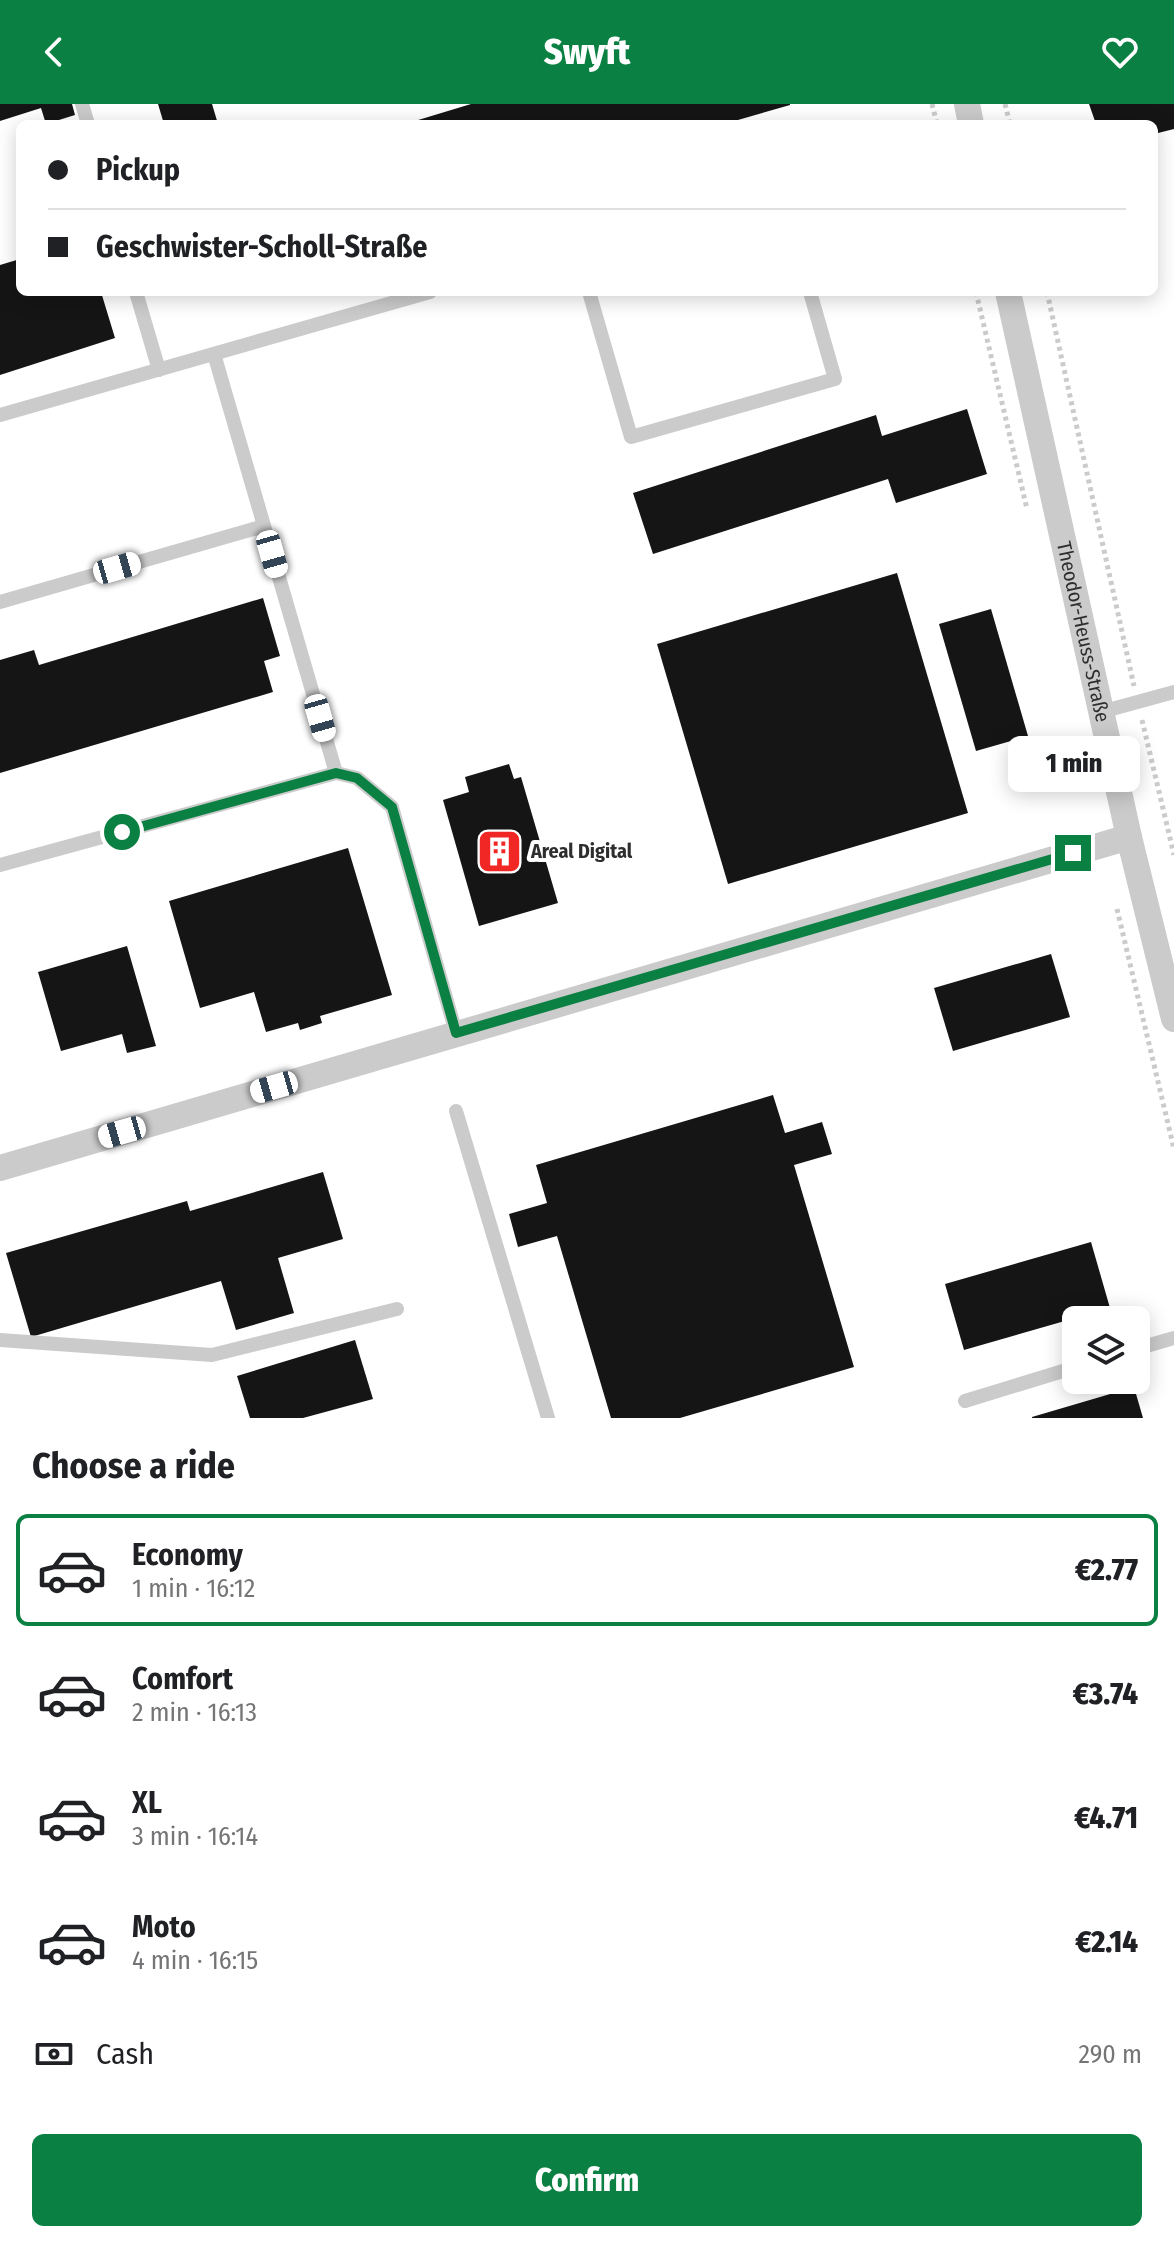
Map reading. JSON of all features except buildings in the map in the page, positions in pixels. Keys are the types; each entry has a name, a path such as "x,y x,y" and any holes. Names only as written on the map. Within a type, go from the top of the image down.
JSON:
{"street":[{"name":"Theodor-Heuss-Straße","path":"1009,296 1129,837 1174,1019"},
{"path":"0,1168 1129,837"}],"lane":[{"path":"137,296 159,370"},
{"path":"0,415 416,296"},
{"path":"590,296 631,437 835,379 811,296"},
{"path":"214,354 336,773"},
{"path":"0,602 264,526"},
{"path":"1101,712 1174,692"},
{"path":"0,865 336,773 357,778 392,807 456,1033"},
{"path":"456,1111 548,1418"},
{"path":"0,1340 212,1355 397,1309"},
{"path":"1150,1345 1174,1338"},
{"path":"965,1401 1062,1371"}],"path":[{"path":"1048,296 1174,855"}],"place":[{"name":"Areal Digital","path":"500,851"}],"route":[{"path":"122,832 336,773 357,778 392,807 456,1033 1073,853"}]}
